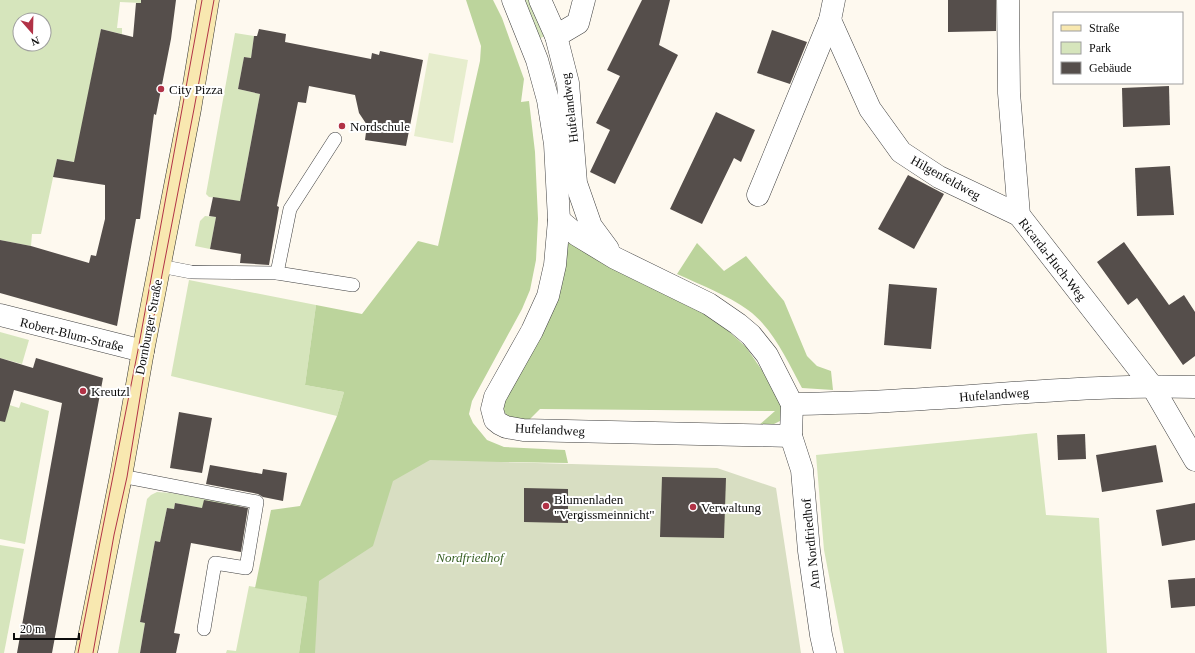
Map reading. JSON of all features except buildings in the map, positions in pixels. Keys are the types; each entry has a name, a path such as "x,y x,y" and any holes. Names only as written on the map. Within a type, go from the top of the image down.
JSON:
{"street":[{"name":"Dornburger Straße","path":"86,653 190,109 208,0"},
{"name":"Hufelandweg","path":"513,0 537,60 548,100 555,144 559,220 555,266 548,296 532,331 495,397 492,409 495,420 506,427 523,430 790,436"},
{"name":"Hufelandweg","path":"540,0 556,36 568,83 576,183 591,226 615,258"},
{"path":"556,36 578,23 584,0"},
{"name":"Ricarda-Huch-Weg","path":"1008,0 1009,93 1019,215 1152,386 1195,460"},
{"name":"Hilgenfeldweg","path":"832,10 870,109 901,152 939,176 1019,215"},
{"name":"Hilgenfeldweg","path":"758,196 832,10"},
{"name":"Hufelandweg","path":"559,220 577,234 615,258 709,304 738,324 751,335 767,355 792,404 904,400 1023,392 1152,386 1195,387"},
{"name":"Robert-Blum-Straße","path":"0,315 143,351"},
{"path":"790,436 792,404"},
{"name":"Am Nordfriedhof","path":"790,436 802,470 809,551 825,653"}],"lane":[{"path":"277,273 290,209 335,139"},
{"path":"160,266 191,272 277,273 352,285"},
{"path":"121,476 257,502 246,568 215,563 204,629"}],"green space":[{"path":"0,0 141,0 141,3 120,2 117,28 122,28 122,34 101,29 75,162 57,159 41,234 32,234 31,246 0,240"},
{"path":"466,0 493,0 502,18 524,79 521,102 529,101 535,152 538,219 536,260 530,290 522,309 472,401 469,414 473,423 487,440 504,447 565,450 568,463 501,462 366,653 299,653 307,597 255,588 271,510 300,506 337,416 344,392 305,385 316,305 362,314 418,241 438,246 480,61 481,46"},
{"path":"521,0 529,0 546,36 537,39"},
{"path":"235,33 254,36 251,58 244,57 238,89 260,94 240,201 209,197 206,194"},
{"path":"429,53 468,60 453,143 414,136"},
{"path":"205,216 216,217 210,249 195,246 200,221"},
{"path":"574,242 712,316 746,347 774,388 783,408 783,415 780,421 772,425 759,425 775,411 540,409 524,425 510,418 501,404 565,247 569,243"},
{"path":"697,243 724,271 746,256 784,301 807,356 817,366 831,371 833,390 802,388 779,346 757,317 714,290 677,274"},
{"path":"189,280 316,305 305,385 344,392 337,416 171,376"},
{"path":"0,332 29,340 22,364 0,358"},
{"path":"0,402 19,408 21,402 49,411 25,544 0,539"},
{"path":"1037,433 1046,515 1099,518 1107,653 844,653 824,550 816,455"},
{"name":"Nordfriedhof","path":"430,460 717,468 776,488 801,653 315,653 319,581 373,546 393,481"},
{"path":"157,492 240,505 239,515 175,503 174,509 167,508 160,542 155,541 140,622 145,623 140,653 118,653 147,499"},
{"path":"0,545 24,549 4,653 0,653"},
{"path":"249,586 307,597 299,653 226,653 227,650 236,651"}],"tram line":[{"path":"78,653 138,350 202,0"},
{"path":"93,653 114,535 127,477 150,337 214,0"}],"place":[{"name":"City Pizza","path":"161,89"},
{"name":"Nordschule","path":"342,126"},
{"name":"Kreutzl","path":"83,391"},
{"name":"Blumenladen \"Vergissmeinnicht\"","path":"546,506"},
{"name":"Verwaltung","path":"693,507"}]}
